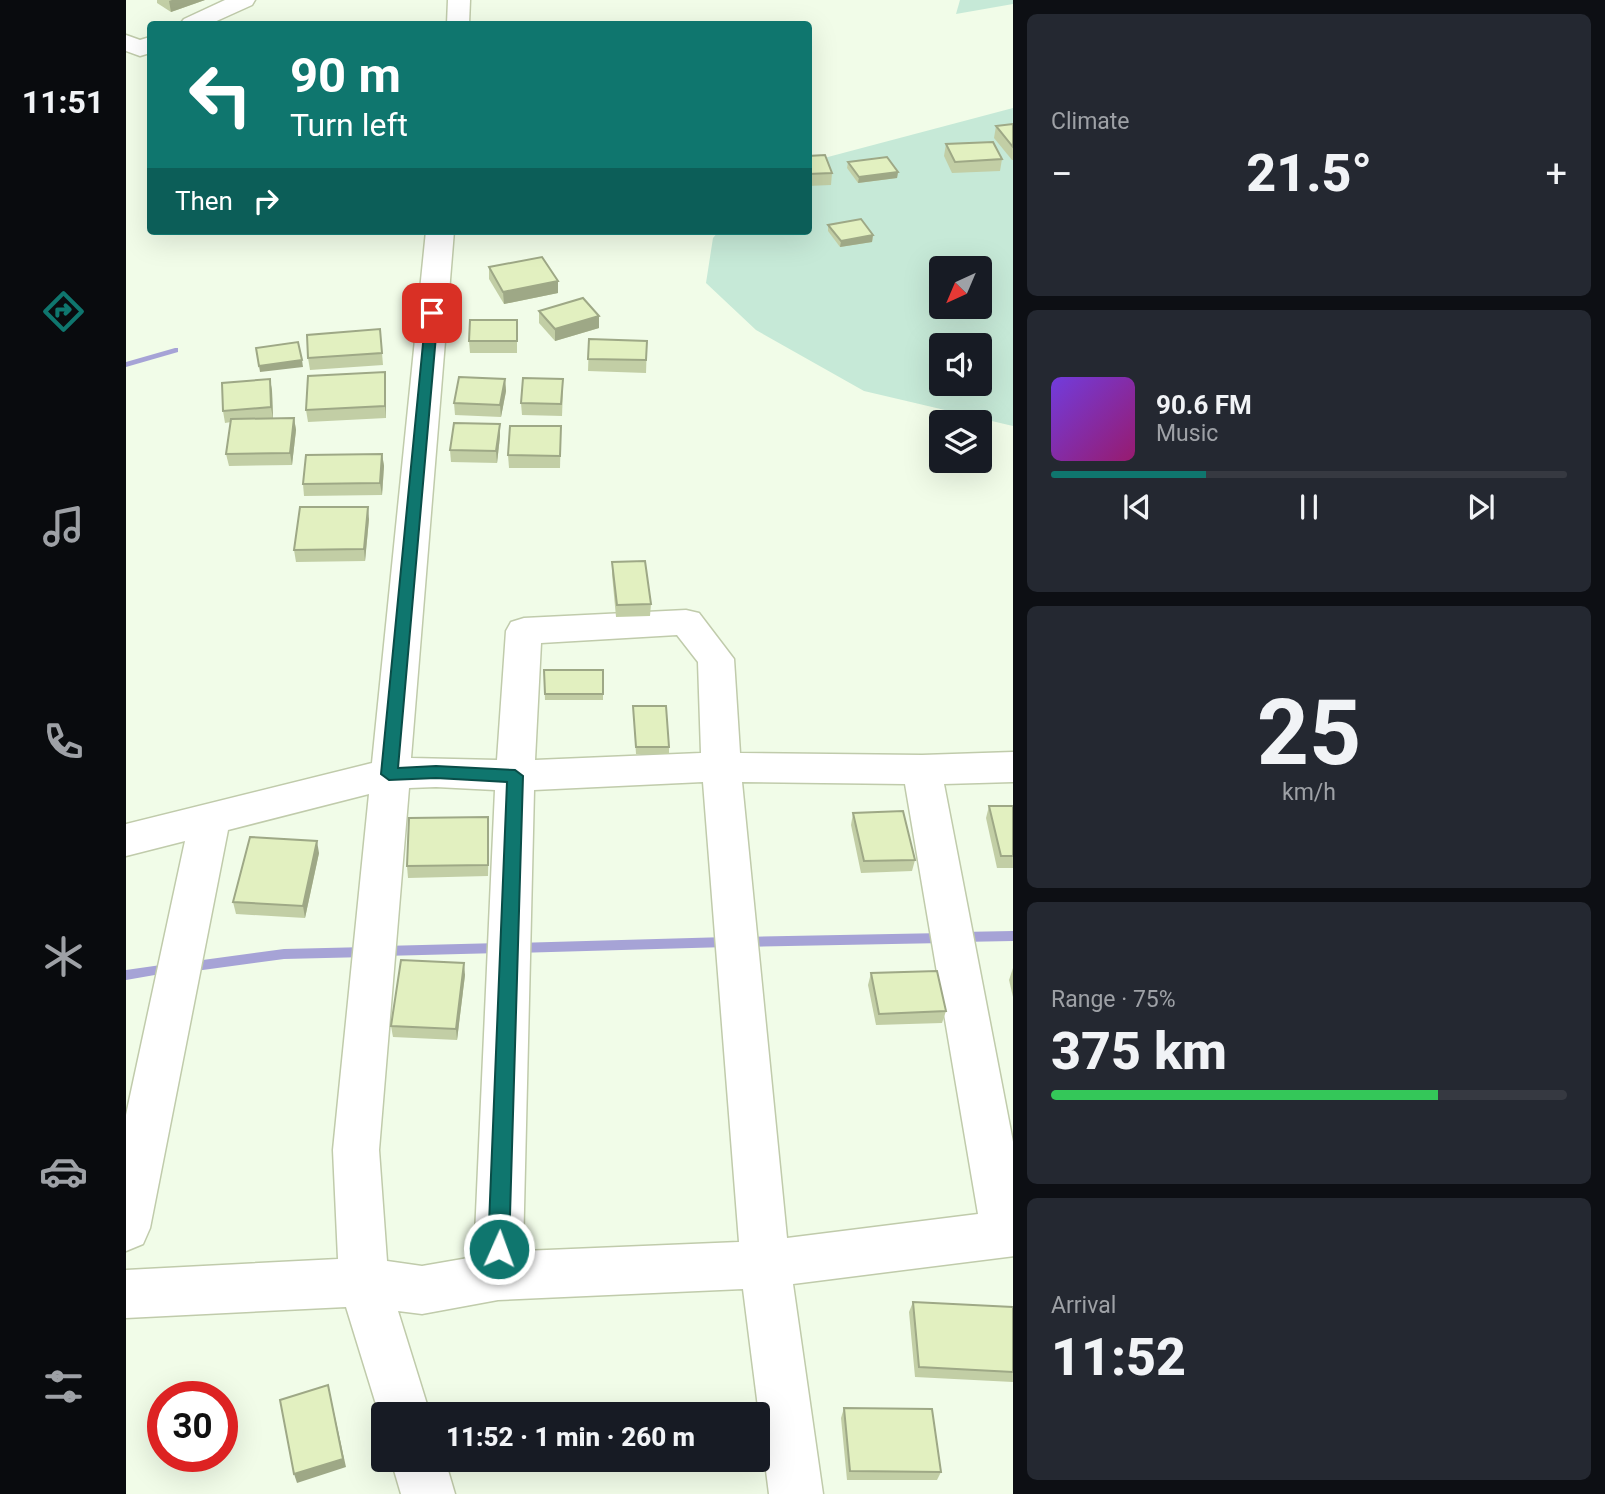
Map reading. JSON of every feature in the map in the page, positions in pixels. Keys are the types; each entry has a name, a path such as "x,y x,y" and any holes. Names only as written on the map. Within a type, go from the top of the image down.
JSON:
{"street":[{"path":"198,21 244,0"},
{"path":"458,21 459,0"},
{"path":"126,42 140,49 147,46"},
{"path":"400,1402 364,1282 356,1150 440,235"},
{"path":"498,1276 515,776 524,631 686,622 716,659 721,767 765,1264 796,1494"},
{"path":"126,840 389,774 436,772 515,776 721,767 922,770 1013,767"},
{"path":"126,1294 364,1282 422,1290 498,1276 765,1264 1010,1234 922,770"},
{"path":"126,1228 210,819"},
{"path":"422,1472 428,1494"}],"green space":[{"path":"960,0 1013,0 1013,4 956,14"},
{"path":"1013,108 1013,426 992,421 992,410 945,410 864,391 756,330 706,283 716,235 812,235 812,161"}],"building":[{"path":"1013,124 1013,147 996,126"},
{"path":"993,142 1002,159 955,162 946,144"},
{"path":"825,155 832,173 812,174 812,156"},
{"path":"887,157 898,172 859,177 848,162"},
{"path":"861,219 873,235 841,241 828,225"},
{"path":"542,257 558,281 503,292 489,267"},
{"path":"583,298 599,316 555,329 539,311"},
{"path":"470,320 517,320 517,341 469,341"},
{"path":"380,329 382,353 308,358 307,335"},
{"path":"589,339 647,341 646,360 588,359"},
{"path":"298,342 302,360 259,366 256,348"},
{"path":"385,372 385,406 306,410 308,376"},
{"path":"459,377 505,379 500,405 454,403"},
{"path":"523,378 563,379 561,404 521,403"},
{"path":"270,379 271,407 223,411 222,383"},
{"path":"294,418 290,453 226,454 231,419"},
{"path":"454,423 500,424 496,451 450,450"},
{"path":"510,426 561,426 560,456 508,455"},
{"path":"382,454 380,483 303,484 306,455"},
{"path":"300,507 368,507 364,549 294,550"},
{"path":"645,561 651,604 617,605 612,562"},
{"path":"544,670 603,670 603,694 545,694"},
{"path":"633,706 666,706 669,747 636,747"},
{"path":"989,806 1013,806 1013,856 1001,856"},
{"path":"903,811 915,860 864,861 853,813"},
{"path":"488,817 488,865 407,866 409,818"},
{"path":"250,837 317,841 303,906 233,902"},
{"path":"401,960 464,963 456,1029 391,1026"},
{"path":"937,971 946,1011 879,1014 871,973"},
{"path":"913,1302 1013,1307 1013,1372 919,1367"},
{"path":"328,1385 343,1459 294,1474 280,1400"},
{"path":"844,1408 932,1409 941,1472 850,1471"}],"waterway":[{"path":"126,365 175,350"},
{"path":"960,937 1013,936"},
{"path":"743,942 944,938"},
{"path":"516,948 727,942"},
{"path":"383,951 500,948"},
{"path":"188,967 284,954 367,952"},
{"path":"126,975 168,969"}],"route":[{"path":"432,313 389,774 436,772 515,776 499,1249"}]}
